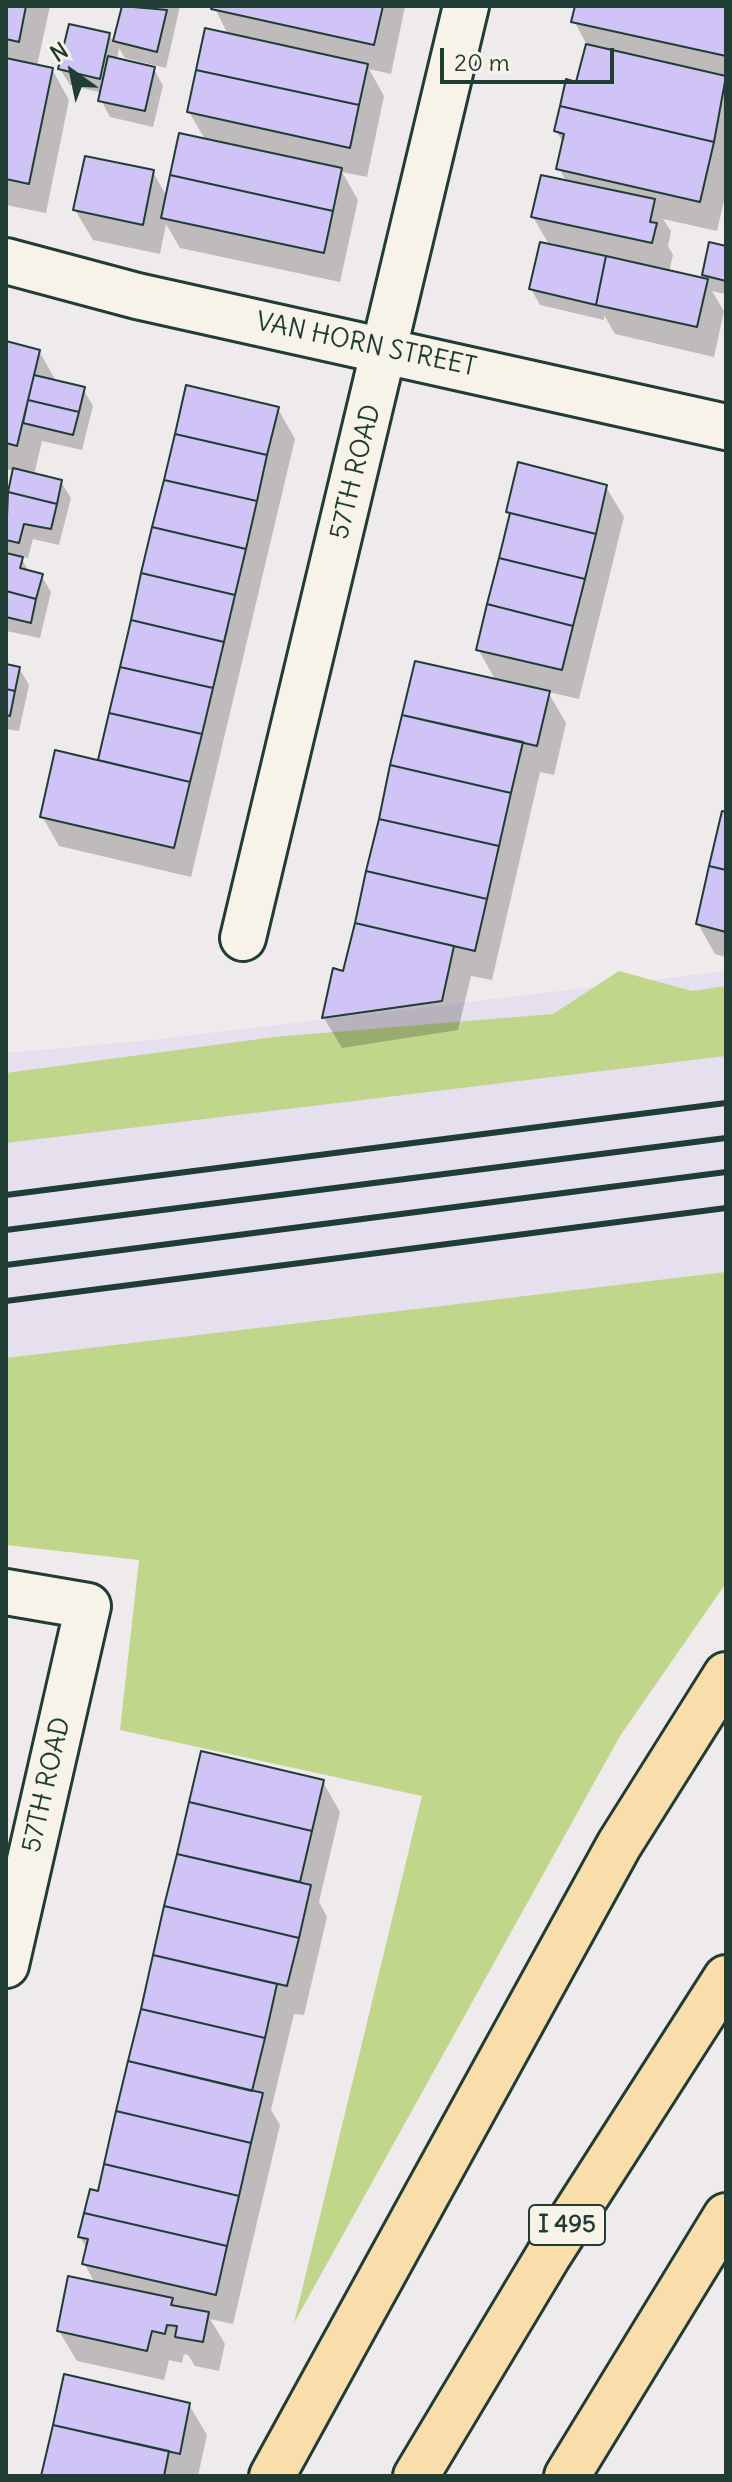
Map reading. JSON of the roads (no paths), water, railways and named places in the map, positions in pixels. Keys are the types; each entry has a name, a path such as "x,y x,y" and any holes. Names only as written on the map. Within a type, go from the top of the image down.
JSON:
{"highway":[{"path":"272,2476 612,1858 726,1675"},
{"name":"I 495","path":"416,2476 548,2256 726,1978"},
{"path":"567,2476 726,2216"}],"street":[{"name":"57TH ROAD","path":"243,938 387,349 466,6"},
{"name":"VAN HORN STREET","path":"6,261 137,296 387,349 726,427"},
{"name":"57TH ROAD","path":"6,1592 88,1606 6,1965"}],"railway":[{"path":"6,1195 726,1103"},
{"path":"6,1230 726,1138"},
{"path":"6,1265 726,1172"},
{"path":"6,1301 726,1208"}]}
